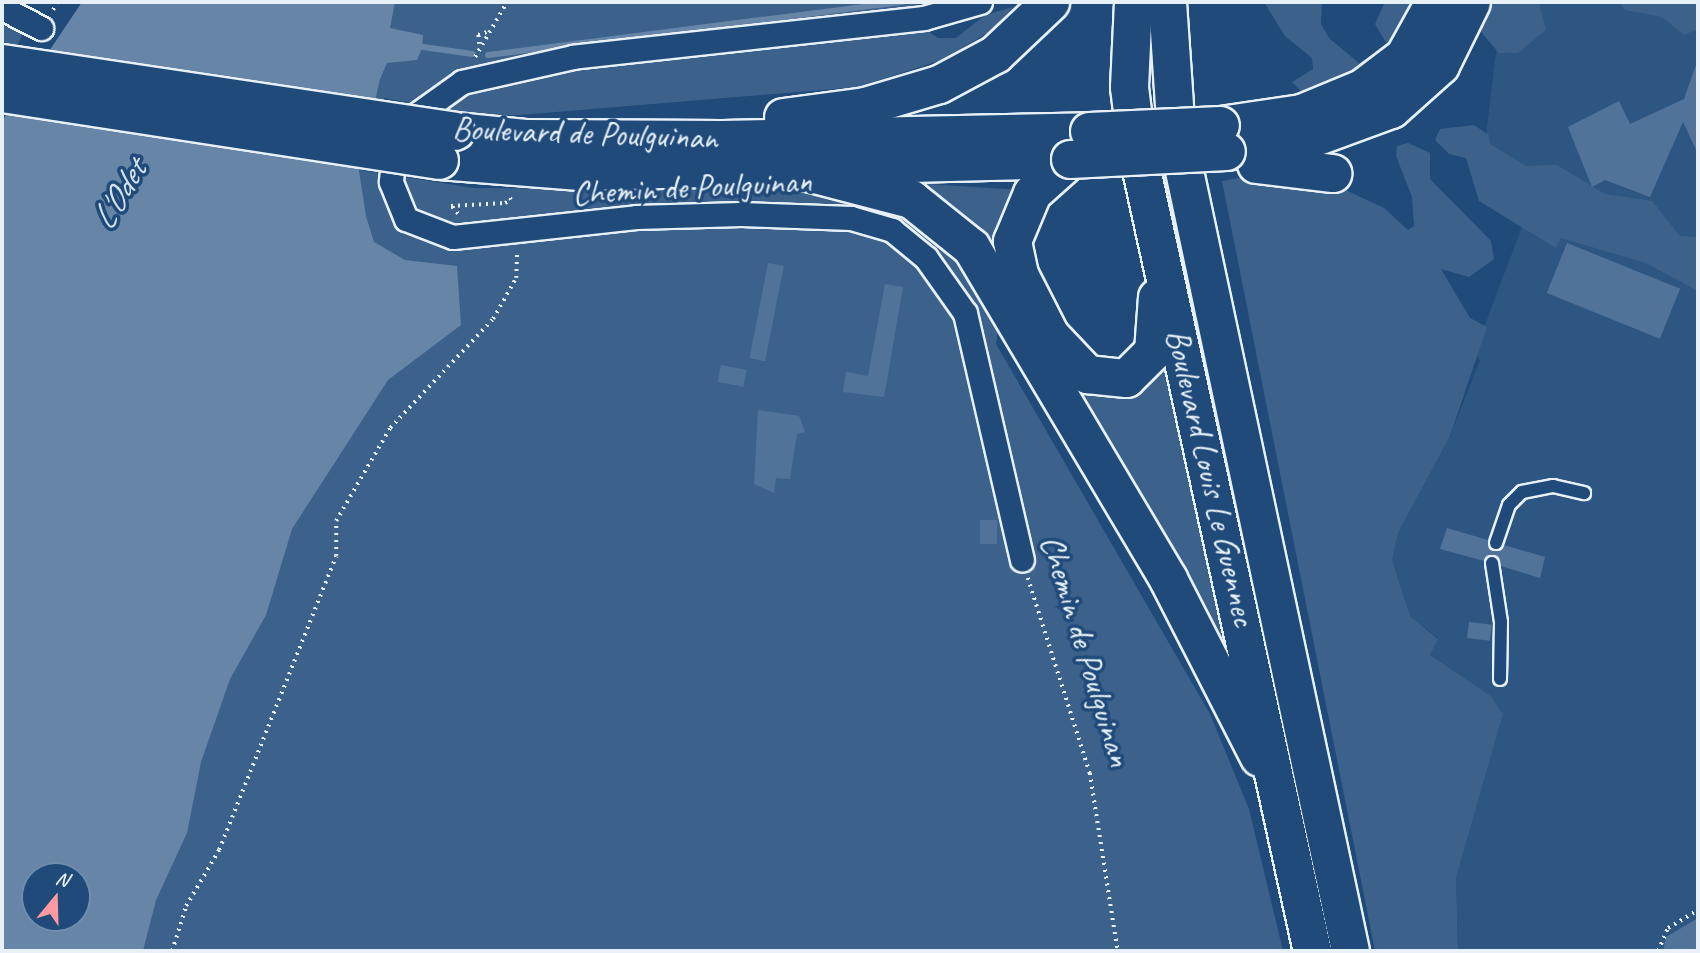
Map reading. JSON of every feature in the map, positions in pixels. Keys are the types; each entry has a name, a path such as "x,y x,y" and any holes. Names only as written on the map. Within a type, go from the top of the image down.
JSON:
{"main road":[{"path":"601,136 830,113 911,95 995,54 1050,2"},
{"name":"Boulevard Louis Le Guennec","path":"1133,2 1129,87 1158,258 1312,951"},
{"name":"Boulevard Louis Le Guennec","path":"1167,2 1170,100 1350,951"},
{"path":"1191,2 1193,217"},
{"path":"1225,145 1362,88 1404,56 1434,2"},
{"path":"1080,145 1161,155 1323,135 1391,109 1440,65 1471,2"},
{"name":"Boulevard de Poulguinan","path":"2,63 447,146 539,171 792,168 1080,145"},
{"name":"Boulevard de Poulguinan","path":"2,93 447,146 601,136 1080,145"},
{"path":"1158,258 1149,360 1116,380 1076,366 1037,313 1012,241 1032,193 1080,145 1225,145 1332,173"},
{"path":"792,168 911,199 971,247 1168,579 1279,797"}],"street":[{"name":"Chemin de Poulguinan","path":"967,4 573,57 473,79 440,93 410,120 395,147 392,195 406,219 429,232 515,234 636,217 741,214 852,218 892,230 940,274 972,331 1022,559"},
{"path":"2,8 41,28"}],"lane":[{"path":"1496,543 1509,505 1522,492 1553,486 1584,493"},
{"path":"1492,563 1501,622 1500,679"}],"path":[{"path":"473,79 479,46 508,2"},
{"path":"465,216 451,206 511,200 499,192"},
{"path":"172,951 186,906 219,850 336,556 336,521 390,428 493,319 519,265 515,234"},
{"name":"Chemin de Poulguinan","path":"1022,559 1090,773 1118,951"},
{"path":"1660,950 1668,928 1698,910"}],"shaded area":[{"path":"273,2 920,2 911,8 923,28 938,38 956,38 985,15 1013,7 991,31 941,60 858,87 520,115 480,115 384,98 359,170 474,188 826,190 894,203 956,247 999,323 996,344 1210,714 1249,809 1283,951 2,951 21,884 21,932 91,932 91,862 27,862"},
{"path":"1264,2 1322,2 1321,24 1330,39 1359,63 1388,46 1375,24 1385,2 1426,2 1421,16 1370,66 1305,95 1292,82 1313,69 1312,58 1285,36"},
{"path":"1485,2 1539,2 1546,30 1518,53 1499,53 1476,26"},
{"path":"1502,2 1698,2 1698,951 1458,951 1456,878 1503,714 1491,696 1430,655 1438,638 1410,616 1392,560 1398,533 1450,436 1480,360 1475,351 1528,211 1481,178"},
{"path":"1620,2 1698,2 1698,29 1684,35 1662,17 1625,10"},
{"path":"2,15 24,30 18,45 2,43"},
{"path":"1474,125 1489,135 1490,144 1526,166 1557,165 1605,194 1652,201 1680,236 1698,237 1698,291 1646,263 1561,238 1556,248 1479,201 1466,158 1449,154 1435,140 1440,129"},
{"path":"1408,143 1430,153 1430,179 1491,241 1494,259 1469,277 1441,269 1470,318 1487,327 1450,436 1398,533 1392,560 1410,616 1438,639 1430,655 1491,696 1503,714 1456,878 1458,951 1375,951 1222,181 1265,173 1331,183 1384,208 1408,230 1414,226 1412,197 1396,156 1397,146"},
{"path":"911,183 1023,190 1009,215 1081,382 1170,352 1236,697"}],"water":[{"name":"L'Odet","path":"82,2 395,2 390,28 423,35 422,48 417,60 387,63 380,79 359,171 366,216 374,242 405,260 457,266 461,325 388,380 292,529 266,615 230,679 201,762 187,833 156,900 143,951 2,951 2,121"}],"building":[{"path":"1696,65 1698,154 1683,122 1650,197 1605,180 1592,187 1568,127 1619,101 1630,124 1684,99"},
{"path":"1567,243 1680,289 1660,339 1547,293"},
{"path":"768,263 784,266 765,361 749,358"},
{"path":"885,284 903,287 884,397 843,392 846,372 868,376"},
{"path":"721,365 747,370 743,387 718,382"},
{"path":"758,410 799,416 805,432 797,434 790,479 776,478 774,493 754,484"},
{"path":"980,520 997,520 997,544 980,544"},
{"path":"1447,528 1488,540 1494,551 1504,545 1545,557 1540,578 1501,566 1495,555 1484,561 1440,549"},
{"path":"1469,622 1492,625 1490,641 1467,638"},
{"path":"1698,918 1698,951 1663,951 1666,937"}],"waterway":[{"path":"488,55 903,2"},
{"path":"416,46 472,54"}]}
